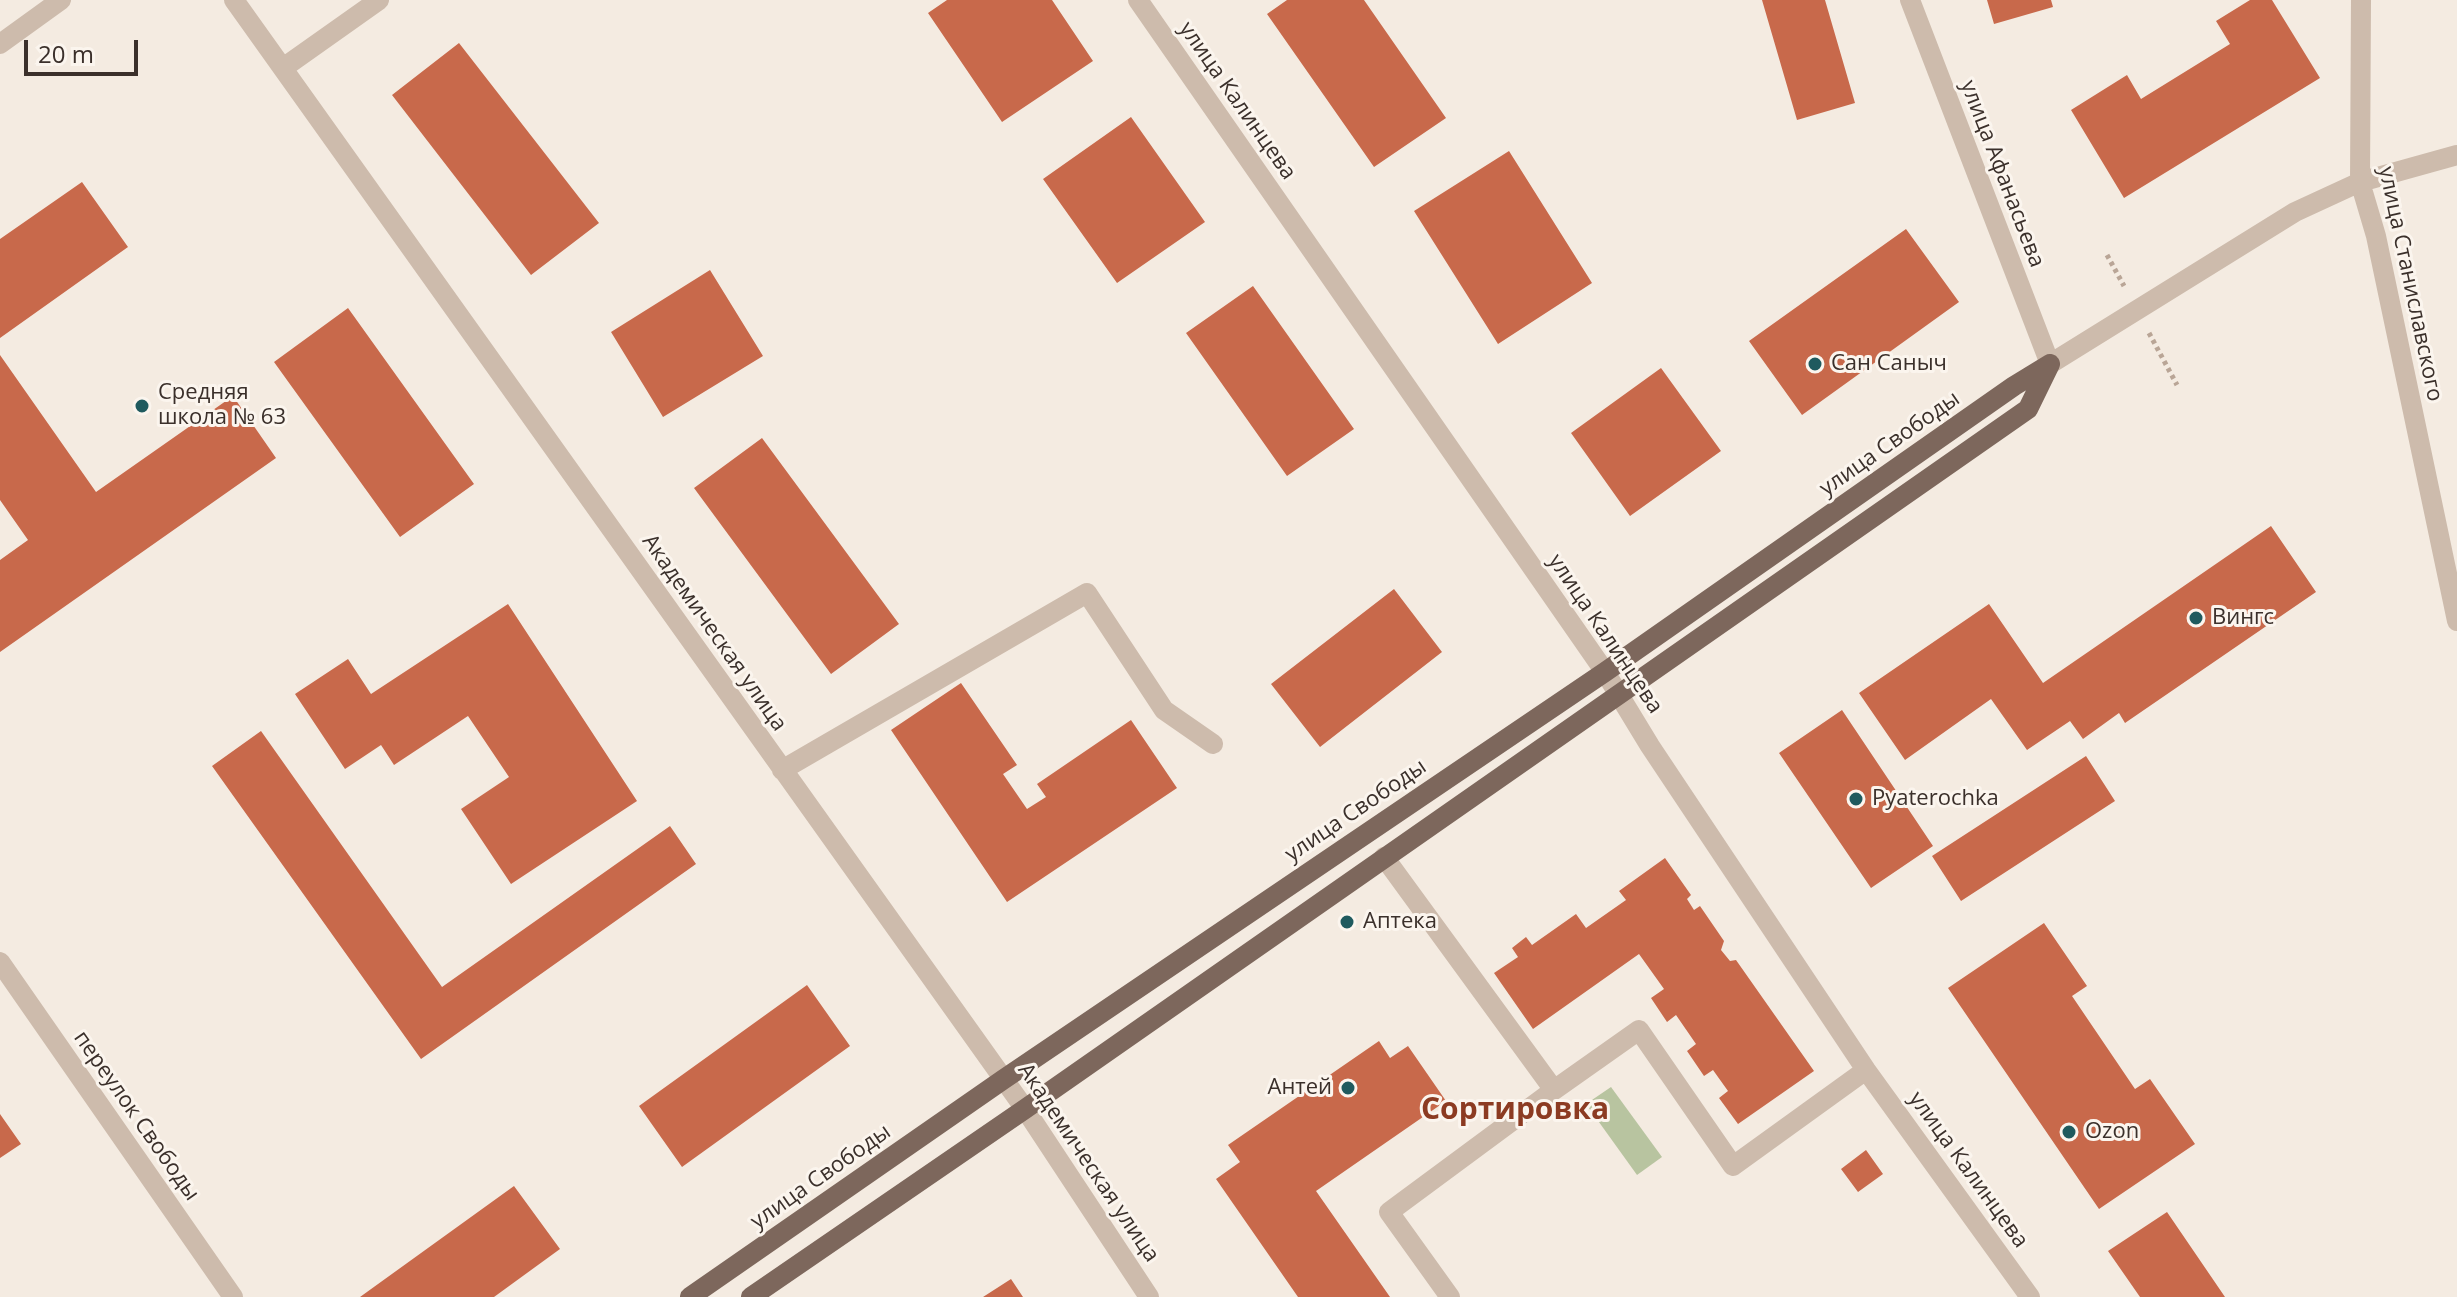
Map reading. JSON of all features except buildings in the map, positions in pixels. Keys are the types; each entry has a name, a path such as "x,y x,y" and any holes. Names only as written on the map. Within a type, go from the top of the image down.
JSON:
{"main road":[{"name":"улица Свободы","path":"690,1297 2050,364"},
{"path":"751,1297 2028,409 2050,364"}],"street":[{"path":"0,44 61,0"},
{"name":"Академическая улица","path":"234,0 1004,1079 1149,1297"},
{"path":"283,68 379,0"},
{"name":"улица Калинцева","path":"1138,0 1605,672 1650,746 1866,1070 2030,1297"},
{"name":"улица Афанасьева","path":"1910,0 2050,364"},
{"name":"улица Станиславского","path":"2361,0 2360,182 2376,236 2457,621"},
{"name":"улица Свободы","path":"2050,364 2295,212 2360,182 2457,155"},
{"path":"782,770 1087,593 1164,710 1213,744"},
{"path":"1384,857 1554,1090"},
{"name":"переулок Свободы","path":"0,962 233,1297"},
{"path":"1450,1297 1389,1212 1639,1030 1733,1166 1866,1070"}],"green space":[{"path":"1611,1087 1662,1157 1637,1175 1586,1104"}],"place":[{"name":"Сан Саныч","path":"1815,364"},
{"name":"Средняя школа № 63","path":"142,406"},
{"name":"Вингс","path":"2196,618"},
{"name":"Pyaterochka","path":"1856,799"},
{"name":"Аптека","path":"1347,922"},
{"name":"Антей","path":"1348,1088"},
{"name":"Ozon","path":"2069,1132"}],"district":[{"name":"Сортировка","path":"1515,1110"}]}
